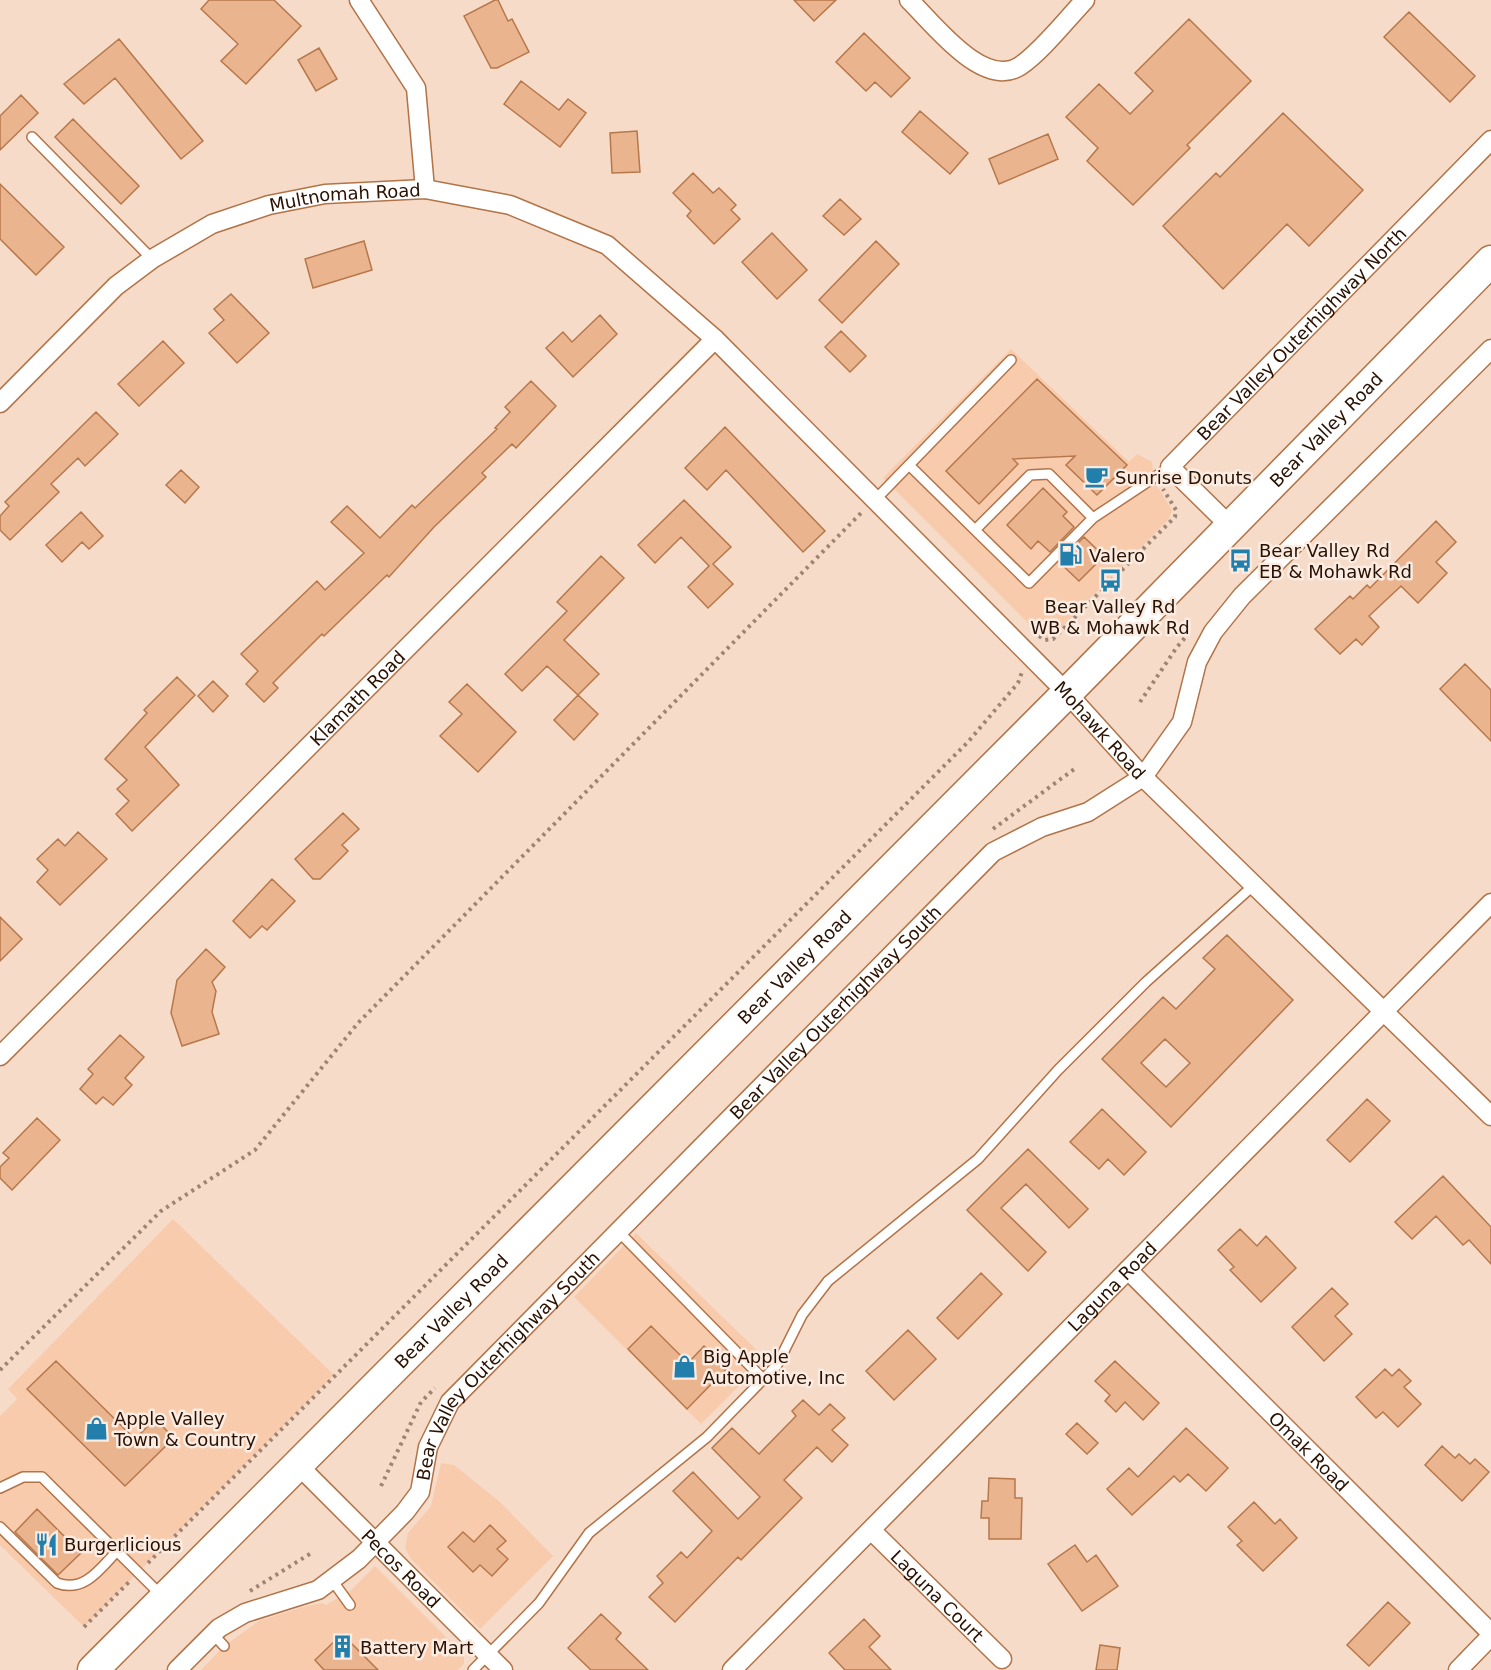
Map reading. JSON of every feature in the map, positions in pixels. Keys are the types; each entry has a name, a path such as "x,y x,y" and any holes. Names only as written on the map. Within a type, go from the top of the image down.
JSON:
{"main road":[{"name":"Bear Valley Road","path":"93,1670 1067,693 1229,525 1491,261"}],"street":[{"path":"359,0 416,88 425,189"},
{"path":"909,0 970,61 998,73 1019,67 1085,0"},
{"name":"Bear Valley Outerhighway North","path":"1170,467 1491,140"},
{"name":"Multnomah Road","path":"0,403 116,286 153,260 212,224 269,205 325,194 425,189 510,205 607,245 715,339"},
{"name":"Mohawk Road","path":"715,339 868,506 1067,693 1143,777 1491,1116"},
{"name":"Klamath Road","path":"0,1056 715,339"},
{"name":"Bear Valley Outerhighway South","path":"177,1670 218,1640 245,1613 318,1590 359,1559 376,1542 420,1492 428,1447 450,1402 993,852 1042,827 1088,812 1143,777 1182,722 1197,662 1213,632 1242,596 1491,349"},
{"path":"1170,467 1229,525"},
{"name":"Laguna Road","path":"732,1670 1491,903"},
{"name":"Omak Road","path":"1128,1270 1491,1635"},
{"name":"Pecos Road","path":"298,1465 503,1670"},
{"name":"Laguna Court","path":"872,1531 1002,1659"},
{"path":"1458,1670 1491,1635"}],"lane":[{"path":"32,137 153,260"},
{"path":"868,506 1011,360"},
{"path":"909,465 1029,582 1093,518 1170,467"},
{"path":"975,530 1030,475 1048,474 1093,518"},
{"path":"473,1670 539,1603 589,1533 707,1437 777,1365 802,1315 828,1281 978,1159 1058,1070 1146,982 1254,885"},
{"path":"618,1232 763,1379"},
{"path":"0,1488 14,1479 37,1476 56,1490 165,1598"},
{"path":"0,1527 57,1583 62,1585 75,1586 88,1581 117,1551"},
{"path":"332,1580 350,1605"}],"path":[{"path":"868,506 869,519"},
{"path":"0,1370 161,1211 255,1150 358,1023 868,506"},
{"path":"84,1628 968,741 1018,683 1022,675 1021,669"}],"shaded area":[{"path":"1011,349 1129,462 1137,454 1152,462 1154,481 1172,510 1169,519 1057,632 1047,637 1038,633 883,478"},
{"path":"173,1219 334,1375 84,1627 0,1545 0,1416 17,1399 8,1389"},
{"path":"636,1233 766,1359 701,1424 574,1297"},
{"path":"441,1463 454,1465 499,1501 553,1556 480,1629 411,1559 405,1548 408,1533 431,1506"},
{"path":"375,1566 464,1655 464,1664 458,1670 201,1670 224,1646 259,1621 303,1607 322,1603 326,1605 350,1591"}],"building":[{"path":"209,0 274,0 301,26 246,84 221,61 238,44 201,9"},
{"path":"498,0 508,21 512,19 529,52 497,68 491,68 464,16"},
{"path":"794,0 836,0 814,21"},
{"path":"1409,12 1475,76 1450,102 1384,37"},
{"path":"1189,19 1251,81 1187,145 1190,148 1133,205 1087,161 1098,148 1066,117 1099,84 1130,114 1153,91 1135,73"},
{"path":"864,33 910,78 891,97 875,82 866,91 836,62"},
{"path":"119,39 203,141 181,159 115,78 84,104 64,84"},
{"path":"319,48 337,79 316,91 298,60"},
{"path":"521,81 559,110 568,99 586,113 560,147 504,104"},
{"path":"21,95 38,113 0,150 0,116"},
{"path":"920,111 968,153 950,174 902,132"},
{"path":"1283,113 1363,190 1309,246 1287,224 1223,289 1163,226 1216,173 1220,177"},
{"path":"73,119 139,186 121,204 55,137"},
{"path":"637,131 640,172 612,173 610,133"},
{"path":"1048,134 1058,159 999,184 989,159"},
{"path":"693,173 713,193 719,188 736,205 731,210 740,219 714,244 687,216 691,211 673,193"},
{"path":"0,184 64,247 36,275 0,239"},
{"path":"840,199 861,219 844,235 823,216"},
{"path":"772,233 807,270 777,299 742,262"},
{"path":"364,241 372,270 313,288 305,259"},
{"path":"876,241 899,264 842,323 819,300"},
{"path":"231,294 269,333 237,363 209,333 224,320 214,309"},
{"path":"600,315 617,334 573,377 546,348 563,332 572,342"},
{"path":"841,331 866,356 850,372 825,347"},
{"path":"163,341 184,363 139,406 118,384"},
{"path":"1037,379 1127,465 1097,495 1066,465 1075,456 1013,459 1018,464 979,504 946,471"},
{"path":"531,381 556,406 516,448 512,444 482,473 486,477 434,527 389,577 387,575 324,636 322,634 273,683 278,688 264,702 246,684 258,671 241,654 317,581 325,590 364,553 331,522 347,506 380,538 412,505 415,508 497,429 495,428 510,412 505,407"},
{"path":"96,412 118,434 85,466 78,458 51,484 59,492 10,540 0,530 0,516 9,506 5,502"},
{"path":"725,427 825,531 803,552 726,470 707,490 685,468"},
{"path":"181,470 199,487 185,503 166,485"},
{"path":"1043,488 1067,512 1063,516 1074,527 1050,552 1038,541 1031,549 1007,525"},
{"path":"684,500 731,547 713,564 733,584 708,608 688,587 709,566 681,537 655,563 638,545"},
{"path":"81,512 103,536 89,549 82,542 62,562 46,545"},
{"path":"1436,521 1456,542 1436,562 1447,573 1418,603 1401,586 1369,616 1379,627 1362,645 1356,639 1340,654 1315,629 1350,596 1353,599 1367,585 1370,588"},
{"path":"1084,537 1104,556 1079,581 1059,562"},
{"path":"601,556 624,578 564,640 599,674 578,695 547,666 522,691 505,674 567,611 557,602"},
{"path":"1465,664 1491,690 1491,741 1440,689"},
{"path":"177,677 195,695 145,747 179,785 132,831 116,814 129,801 117,789 127,780 105,759 147,713 144,710"},
{"path":"213,681 228,696 213,712 198,696"},
{"path":"467,684 516,732 478,772 440,736 462,714 449,702"},
{"path":"578,695 598,714 574,740 554,720"},
{"path":"343,813 359,829 342,845 348,851 320,879 313,879 295,859"},
{"path":"78,832 107,859 60,905 37,882 48,870 37,859 58,839 65,846"},
{"path":"272,879 295,901 267,930 262,926 250,938 233,921"},
{"path":"0,917 22,939 0,961"},
{"path":"1227,935 1293,1000 1171,1127 1102,1059 1163,997 1176,1009 1215,969 1203,958","holes":["1165,1039 1190,1063 1166,1087 1141,1063"]},
{"path":"206,949 225,967 212,982 216,991 212,1012 219,1034 182,1046 171,1013 177,980"},
{"path":"120,1035 144,1057 125,1078 132,1085 113,1105 103,1097 96,1104 80,1089 93,1074 88,1069"},
{"path":"1367,1099 1390,1121 1350,1162 1327,1140"},
{"path":"1102,1109 1146,1152 1124,1175 1108,1159 1099,1169 1070,1142"},
{"path":"37,1118 60,1140 12,1190 0,1178 0,1167 9,1158 3,1153"},
{"path":"1028,1149 1088,1209 1069,1228 1026,1184 1001,1208 1046,1252 1028,1271 967,1210"},
{"path":"1443,1176 1491,1227 1491,1264 1469,1240 1463,1245 1436,1216 1412,1239 1395,1222"},
{"path":"1240,1229 1257,1246 1266,1236 1296,1268 1261,1302 1230,1270 1234,1267 1218,1250"},
{"path":"981,1273 1002,1294 958,1339 937,1318"},
{"path":"1332,1288 1348,1304 1335,1316 1352,1334 1324,1361 1292,1327"},
{"name":"Big Apple Automotive, Inc","path":"651,1326 688,1363 704,1346 727,1368 687,1409 628,1349"},
{"path":"908,1330 936,1359 894,1400 866,1371"},
{"name":"Apple Valley Town & Country","path":"56,1361 135,1439 155,1419 174,1438 125,1486 27,1389"},
{"path":"1115,1361 1159,1403 1143,1420 1125,1402 1116,1412 1105,1401 1110,1395 1095,1381"},
{"path":"1385,1369 1392,1376 1399,1369 1411,1381 1404,1387 1421,1404 1398,1427 1383,1412 1376,1418 1356,1397"},
{"path":"803,1400 819,1415 830,1404 845,1418 832,1430 848,1445 832,1462 817,1447 784,1480 802,1498 741,1560 738,1557 675,1622 649,1597 663,1583 657,1576 681,1552 687,1558 712,1531 673,1491 693,1472 738,1519 760,1497 712,1448 732,1428 759,1454 796,1416 792,1411"},
{"path":"1077,1423 1098,1443 1087,1454 1066,1434"},
{"path":"1186,1428 1228,1468 1206,1491 1188,1474 1180,1482 1174,1476 1132,1515 1107,1489 1129,1468 1138,1477"},
{"path":"1442,1446 1455,1458 1459,1454 1470,1464 1475,1459 1489,1472 1462,1501 1425,1465"},
{"path":"989,1478 1015,1479 1015,1498 1022,1498 1021,1539 989,1539 989,1518 981,1518 982,1501 988,1501"},
{"path":"1254,1502 1275,1524 1280,1519 1297,1538 1263,1571 1237,1545 1242,1541 1228,1527"},
{"name":"Burgerlicious","path":"37,1509 81,1553 58,1575 15,1532"},
{"path":"490,1525 506,1541 497,1549 508,1559 492,1576 480,1565 473,1572 448,1547 463,1532 474,1542"},
{"path":"1075,1545 1087,1562 1096,1555 1118,1586 1082,1611 1048,1564"},
{"path":"1388,1602 1410,1623 1369,1666 1347,1645"},
{"path":"601,1614 621,1633 616,1639 648,1670 591,1670 568,1648"},
{"path":"864,1619 880,1636 869,1647 891,1670 845,1670 829,1653"},
{"name":"Battery Mart","path":"342,1634 378,1670 324,1670 315,1660"},
{"path":"1100,1645 1120,1648 1117,1670 1096,1670"}],"place":[{"name":"Sunrise Donuts","path":"1097,477"},
{"name":"Valero","path":"1071,555"},
{"name":"Bear Valley Rd EB & Mohawk Rd","path":"1241,560"},
{"name":"Bear Valley Rd WB & Mohawk Rd","path":"1110,580"},
{"name":"Big Apple Automotive, Inc","path":"685,1366"},
{"name":"Apple Valley Town & Country","path":"96,1428"},
{"name":"Burgerlicious","path":"46,1544"},
{"name":"Battery Mart","path":"342,1647"}]}
